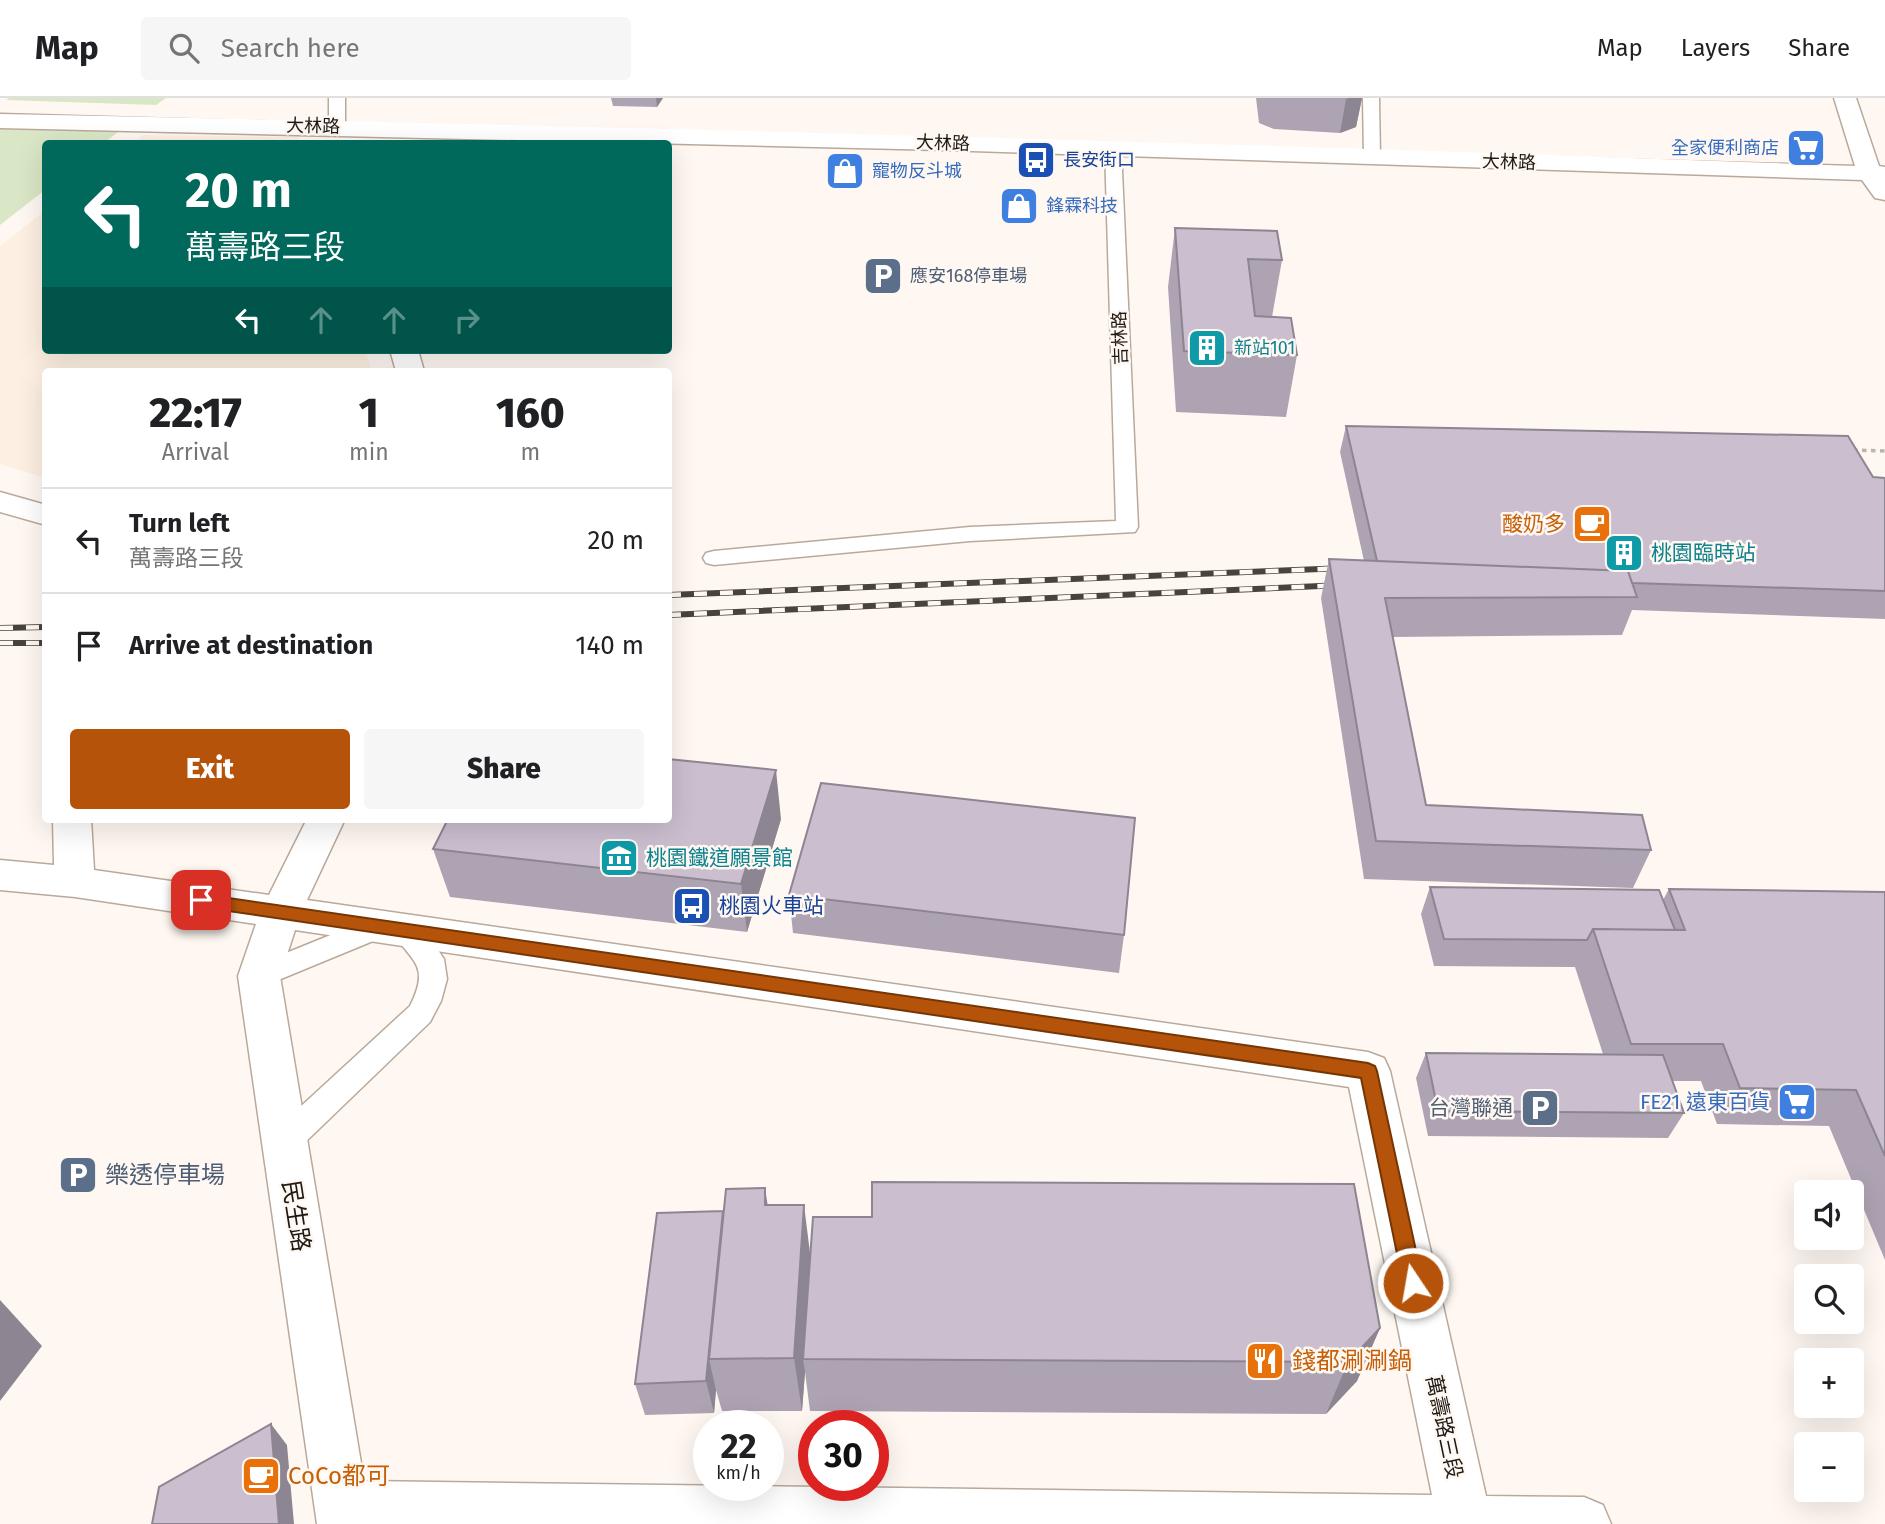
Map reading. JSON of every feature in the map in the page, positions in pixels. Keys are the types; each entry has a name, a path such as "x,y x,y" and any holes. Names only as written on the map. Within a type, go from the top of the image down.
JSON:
{"street":[{"path":"1845,98 1885,194"},
{"name":"大林路","path":"0,121 340,135 637,140"},
{"name":"大林路","path":"672,141 1113,148 1877,174"},
{"path":"0,502 42,514"},
{"path":"73,823 85,884"},
{"name":"民生路","path":"324,823 281,912 259,976 343,1516"},
{"name":"萬壽路三段","path":"0,875 85,884 393,928 1368,1071 1464,1522"},
{"path":"343,1516 1584,1524"}],"lane":[{"path":"337,98 340,135"},
{"path":"1371,98 1372,157"},
{"name":"吉林路","path":"714,558 970,534 1127,527 1113,148"},
{"path":"259,976 393,928 420,943 430,958 434,975 431,993 420,1014 284,1142"}],"path":[{"path":"1848,450 1885,451"}],"shaded area":[{"path":"143,135 298,137 299,140 136,140"},
{"path":"42,213 42,354 366,354 371,368 42,368 42,477 0,464 0,246"}],"green space":[{"path":"166,98 156,105 6,100"},
{"path":"0,129 118,132 108,140 42,140 42,192 0,225"}],"building":[{"path":"1175,228 1277,231 1282,260 1248,259 1255,316 1291,318 1297,355 1184,351"},
{"name":"桃園臨時站","path":"1346,426 1848,436 1873,477 1885,478 1885,591 1632,583 1628,571 1377,561"},
{"path":"1329,559 1628,571 1637,597 1385,598 1426,805 1642,815 1651,850 1376,841"},
{"path":"672,759 776,770 741,884 433,849 446,823 672,823"},
{"path":"821,783 1135,818 1124,935 789,895"},
{"path":"1430,887 1659,890 1675,930 1593,929 1587,940 1444,939"},
{"name":"FE21 遠東百貨","path":"1669,889 1885,892 1885,1156 1856,1090 1740,1088 1723,1044 1631,1044 1593,929 1685,930"},
{"path":"1426,1053 1663,1055 1684,1113 1438,1111"},
{"path":"872,1182 1354,1184 1380,1328 1348,1362 803,1359 813,1217 872,1217"},
{"path":"765,1188 765,1205 804,1205 794,1358 709,1359 726,1189"},
{"path":"723,1211 706,1381 635,1384 657,1213"},
{"path":"271,1424 279,1524 152,1524 159,1487"}],"railway":[{"path":"672,595 1346,568"},
{"path":"672,615 1343,585"},
{"path":"0,628 42,627"},
{"path":"0,643 42,643"}],"place":[{"name":"全家便利商店","path":"1806,148"},
{"name":"長安街口","path":"1036,160"},
{"name":"寵物反斗城","path":"845,171"},
{"name":"鋒霖科技","path":"1019,206"},
{"name":"應安168停車場","path":"883,276"},
{"name":"新站101","path":"1207,348"},
{"name":"酸奶多","path":"1592,524"},
{"name":"桃園臨時站","path":"1624,553"},
{"name":"桃園鐵道願景館","path":"619,858"},
{"name":"桃園火車站","path":"692,906"},
{"name":"FE21 遠東百貨","path":"1797,1102"},
{"name":"台灣聯通","path":"1540,1108"},
{"name":"樂透停車場","path":"78,1175"},
{"name":"錢都涮涮鍋","path":"1265,1361"},
{"name":"CoCo都可","path":"261,1476"}],"route":[{"path":"201,900 1368,1071 1413,1283"}]}
